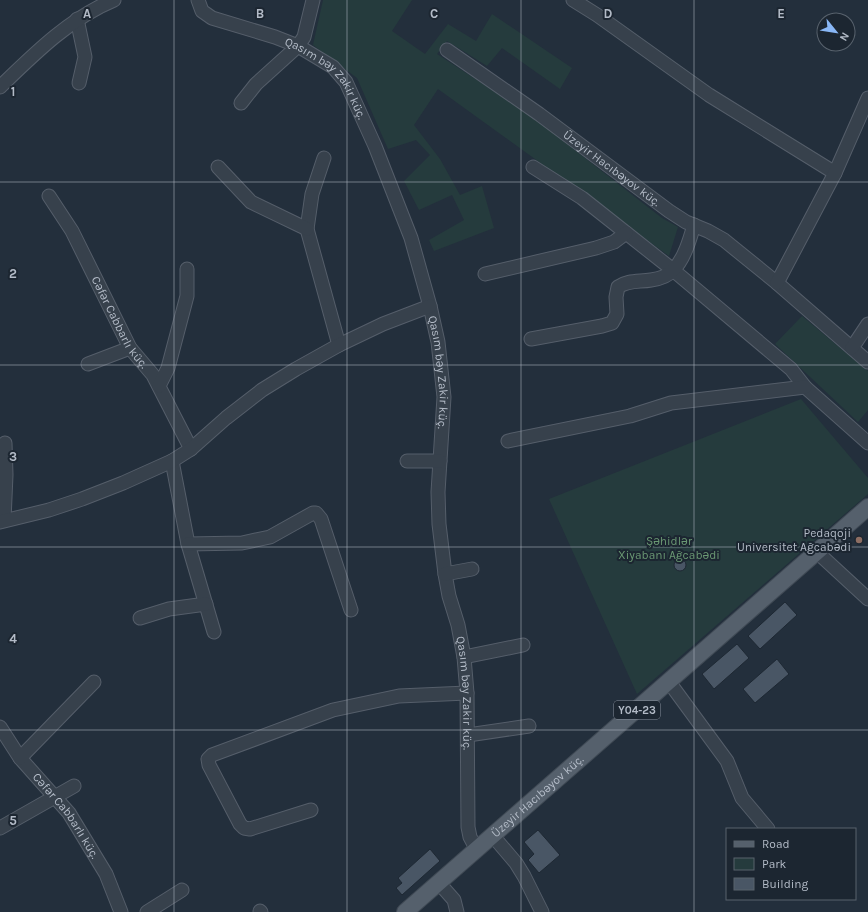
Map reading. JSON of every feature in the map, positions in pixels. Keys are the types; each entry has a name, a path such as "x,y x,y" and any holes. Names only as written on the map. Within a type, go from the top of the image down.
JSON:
{"main road":[{"name":"Üzeyir Hacıbəyov küç.","path":"405,912 670,682 868,507"}],"street":[{"path":"0,86 20,67 77,20 102,5 114,0"},
{"name":"Qasım bəy Zakir küç.","path":"198,0 202,11 212,18 275,37 298,46 333,67 346,82 375,146 411,238 430,306 438,342 444,397 438,492 439,524 445,574 458,624 464,657 468,735 468,827 470,837 477,850"},
{"path":"241,103 256,84 298,46 304,37 313,0"},
{"path":"573,0 709,95 835,173"},
{"path":"77,20 85,57 79,83"},
{"name":"Üzeyir Hacıbəyov küç.","path":"447,50 539,114 669,211 686,222 708,231 724,240 777,283 868,362"},
{"path":"777,283 835,173 868,98"},
{"path":"324,158 312,194 307,229 339,345"},
{"path":"218,167 251,202 307,229"},
{"path":"533,167 582,198 673,270 791,369 805,387 868,443"},
{"name":"Cəfər Cabbarlı küç.","path":"49,196 72,231 130,348 153,375 191,449"},
{"path":"531,339 612,323 617,314 616,297 618,287 625,282 651,280 665,276 673,270 688,246 694,225"},
{"path":"485,274 596,248 614,242 626,233"},
{"path":"159,386 168,368 187,296 187,269"},
{"path":"5,443 6,475 2,521 49,510 82,499 123,483 172,461 191,449 226,418 262,390 339,345 383,324 430,306"},
{"path":"852,348 868,324"},
{"path":"88,364 130,348"},
{"path":"508,442 630,416 671,403 760,391 805,387"},
{"path":"172,461 188,544 214,632"},
{"path":"407,461 440,461"},
{"path":"188,544 242,543 270,537 313,513 316,513 321,519 351,610"},
{"path":"817,552 868,599"},
{"path":"445,574 472,569"},
{"path":"140,618 169,609 206,604"},
{"path":"464,657 522,645"},
{"path":"20,758 94,682"},
{"path":"670,682 727,761 742,798 767,828"},
{"path":"311,810 250,829 244,828 240,824 209,765 208,758 212,755 333,710 399,696 467,693"},
{"path":"468,735 529,726"},
{"name":"Cəfər Cabbarlı küç.","path":"0,727 20,758 69,813 106,874 121,912"},
{"path":"0,828 74,786"},
{"path":"493,836 524,876 542,912"},
{"path":"439,882 454,900 457,912"},
{"path":"146,912 182,890"}],"green space":[{"path":"323,0 412,0 392,31 425,54 448,24 476,41 492,14 572,68 560,89 502,48 487,66 447,41 437,54 526,112 662,218 678,227 669,256 438,89 414,125 440,159 460,195 482,186 494,228 434,251 429,240 464,220 452,195 419,210 404,181 430,155 416,140 388,149 357,78 313,45"},
{"path":"802,316 868,371 868,410 858,422 775,344"},
{"name":"Şəhidlər Xiyabanı Ağcabədi","path":"801,399 868,478 868,494 637,694 549,499"}],"building":[{"path":"680,559 684,561 686,565 684,569 680,571 676,569 674,565 676,561"},
{"path":"785,602 797,615 760,649 748,636"},
{"path":"737,644 749,658 714,689 702,674"},
{"path":"777,659 789,674 755,703 743,689"},
{"path":"538,830 560,855 539,873 528,860 534,854 524,842"},
{"path":"430,849 440,861 402,895 396,888 402,883 398,878"}],"place":[{"name":"Pedaqoji Universitet Ağcabədi","path":"859,540"}]}
